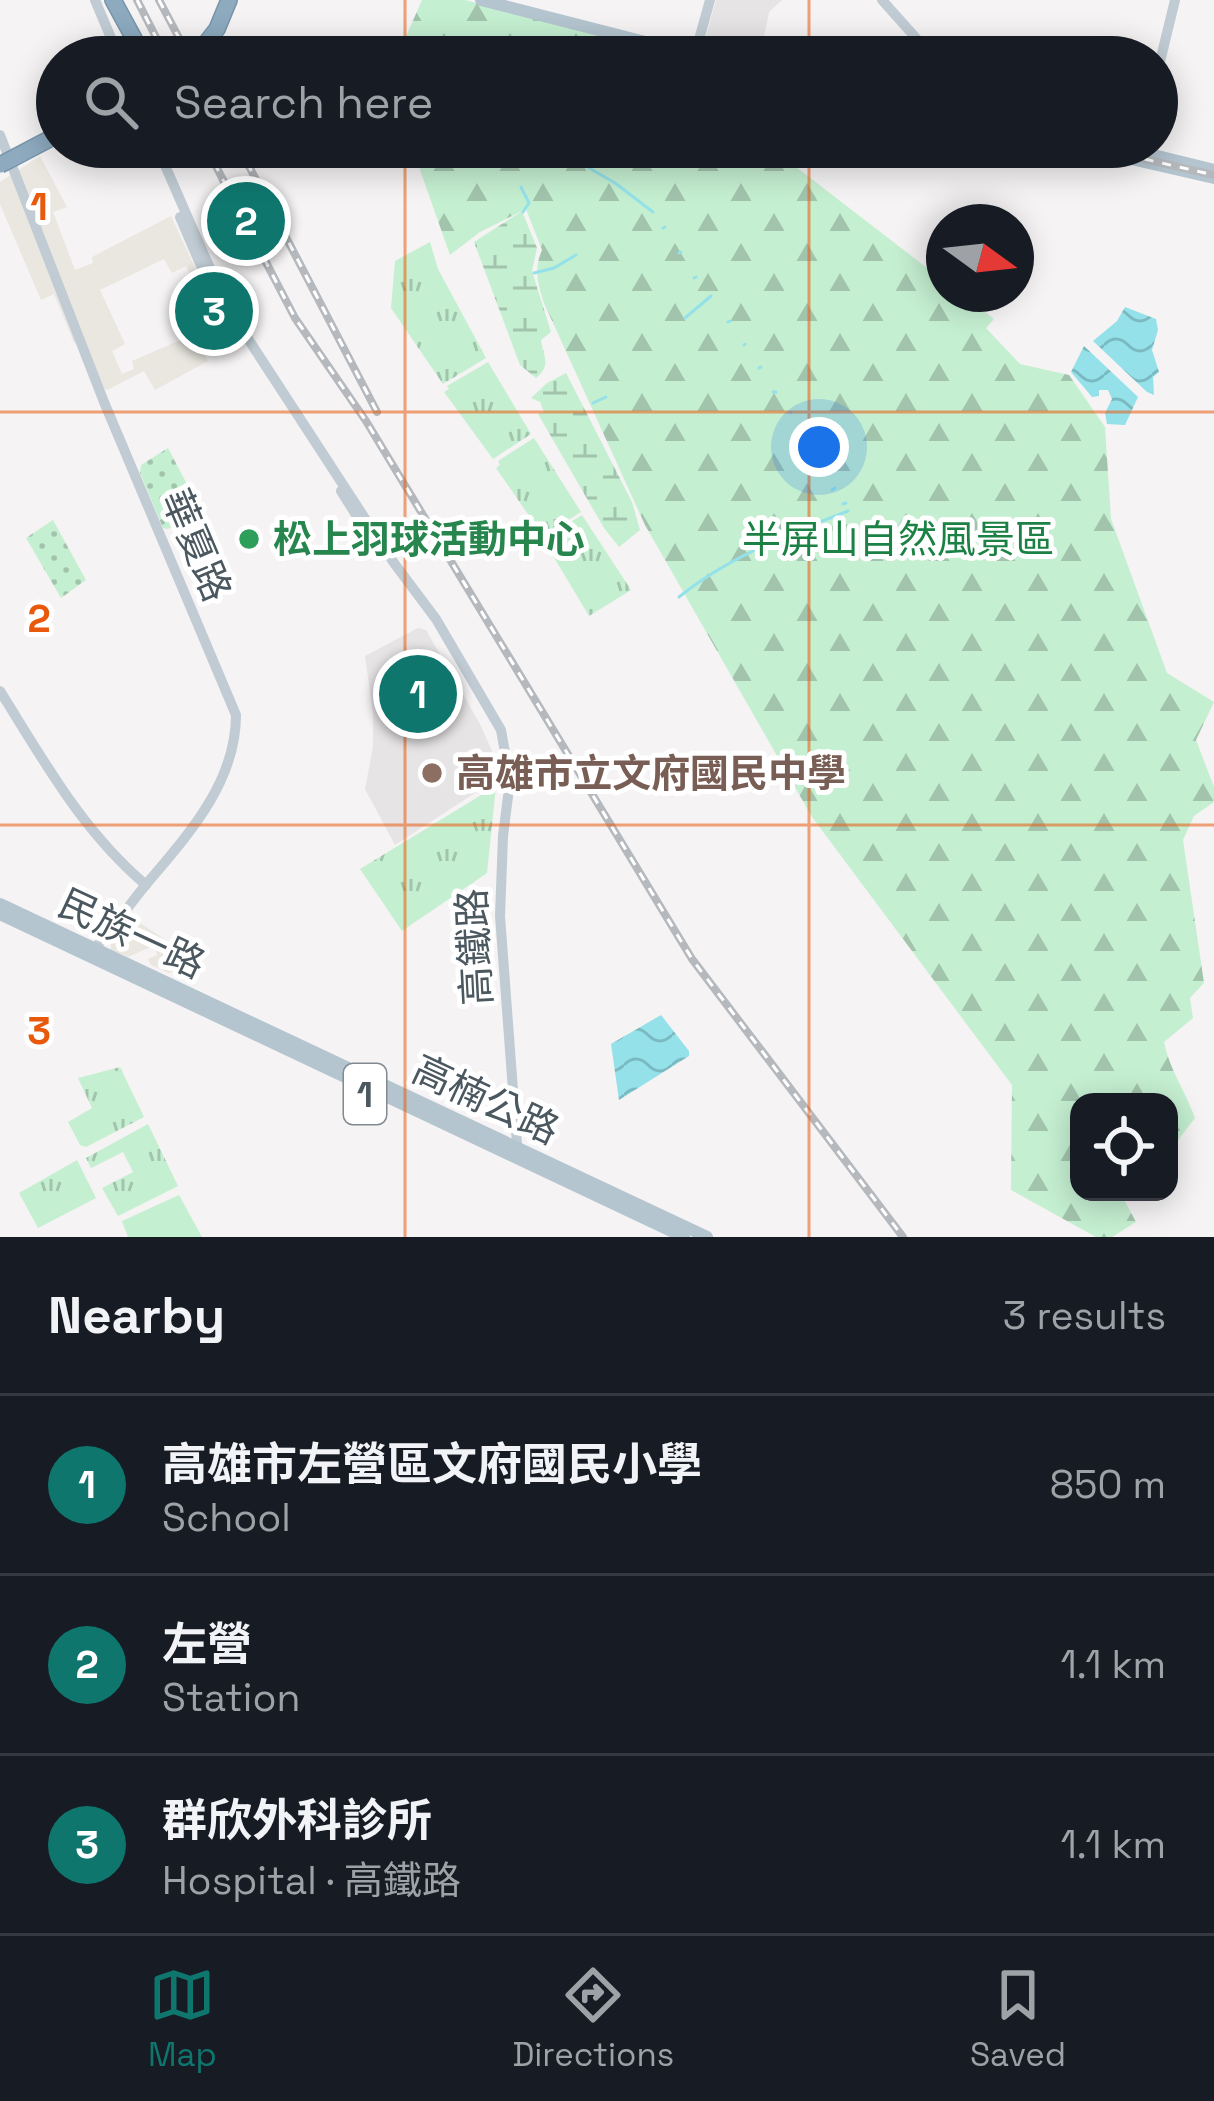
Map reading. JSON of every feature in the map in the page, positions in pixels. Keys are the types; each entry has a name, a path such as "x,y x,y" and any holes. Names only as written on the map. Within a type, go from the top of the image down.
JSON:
{"highway":[{"path":"116,0 135,36"},
{"path":"222,36 232,1"},
{"path":"217,36 232,1"},
{"path":"3,164 36,149"}],"main road":[{"path":"482,0 627,36"},
{"path":"510,0 636,36"},
{"path":"1178,164 1214,174"},
{"name":"民族一路","path":"0,912 91,950 234,1022"},
{"name":"民族一路","path":"0,912 234,1022"},
{"name":"高楠公路","path":"234,1022 451,1125 707,1237"},
{"name":"高楠公路","path":"510,1150 669,1237"},
{"name":"高楠公路","path":"510,1150 685,1237"},
{"name":"高楠公路","path":"510,1150 698,1237"}],"street":[{"path":"92,0 107,36"},
{"path":"700,36 707,0"},
{"path":"882,0 914,36"},
{"path":"1160,36 1171,0"},
{"path":"1164,36 1171,0"},
{"name":"華夏路","path":"0,135 3,164 236,715 235,742 224,777 192,828 91,950"},
{"name":"高鐵路","path":"162,168 220,308 429,621 495,733 504,780 493,882 510,1093 510,1150"},
{"path":"0,691 65,798 104,846 144,883"}],"shaded area":[{"path":"716,0 782,0 769,12 764,36 706,36"},
{"path":"36,159 36,168 46,168 67,207 53,212 75,270 171,216 219,319 214,322 186,266 172,273 164,259 100,290 125,344 112,351 122,374 134,369 132,361 192,335 208,361 155,390 144,371 103,388 83,339 74,343 54,294 41,300 0,204 0,182"},
{"path":"418,628 426,630 480,724 492,751 495,780 395,845 365,789 373,714 365,656"},
{"path":"133,918 176,947 169,953 177,971 169,973 151,965 148,959 157,955 155,945 128,957 111,950 111,943"}],"green space":[{"path":"422,0 465,0 602,36 406,36"},
{"name":"半屏山自然風景區","path":"419,168 797,168 926,267 926,312 985,312 994,319 986,328 1020,364 1069,375 1105,427 1111,519 1167,673 1214,702 1196,740 1214,787 1214,802 1194,816 1183,840 1204,983 1190,998 1193,1018 1164,1042 1195,1118 1178,1140 1178,1093 1070,1093 1070,1201 1125,1201 1136,1222 1112,1237 1096,1237 1011,1190 1012,1085 812,817 645,525 544,303 537,275 542,250 526,209 480,232 450,255"},
{"path":"522,211 537,248 532,271 551,332 541,340 545,364 536,378 520,365 474,242"},
{"path":"430,242 438,269 486,358 443,384 391,308 395,261"},
{"path":"488,362 531,434 493,459 444,392"},
{"path":"566,373 632,502 640,530 619,547 538,414 544,412 540,402 531,398"},
{"path":"534,438 581,512 543,536 496,468 498,461"},
{"path":"168,448 199,507 168,529 163,528 140,473 141,465"},
{"path":"582,515 631,590 589,616 546,544 548,536"},
{"path":"53,520 86,580 61,598 26,538"},
{"path":"496,786 487,873 402,931 360,869"},
{"path":"120,1067 144,1117 86,1147 80,1145 68,1122 92,1108 78,1078"},
{"path":"148,1124 178,1186 118,1216 102,1188 133,1172 123,1152 91,1168 86,1158"},
{"path":"77,1160 96,1198 38,1228 19,1193"},
{"path":"179,1195 202,1237 128,1237 122,1221"}],"water":[{"path":"1125,307 1156,319 1152,350 1159,372 1153,377 1154,395 1093,341 1117,321"},
{"path":"1084,346 1138,397 1125,425 1107,424 1105,413 1112,399 1108,390 1099,390 1099,396 1092,397 1071,372"},
{"path":"661,1015 689,1056 619,1100 611,1044"}],"waterway":[{"path":"589,168 653,212"},
{"path":"521,187 529,203 523,212"},
{"path":"534,273 576,255"},
{"path":"685,318 711,296"},
{"path":"593,403 606,397"},
{"path":"679,597 738,558 848,511"}],"railway":[{"path":"137,0 155,36"},
{"path":"159,0 178,36"},
{"path":"1178,167 1214,175"},
{"path":"217,168 295,318 366,421 692,959 903,1237"},
{"path":"250,168 377,412"}],"place":[{"name":"左營","path":"246,221"},
{"name":"群欣外科診所","path":"214,311"},
{"name":"松上羽球活動中心","path":"249,539"},
{"name":"高雄市左營區文府國民小學","path":"418,694"},
{"name":"高雄市立文府國民中學","path":"432,773"}]}
